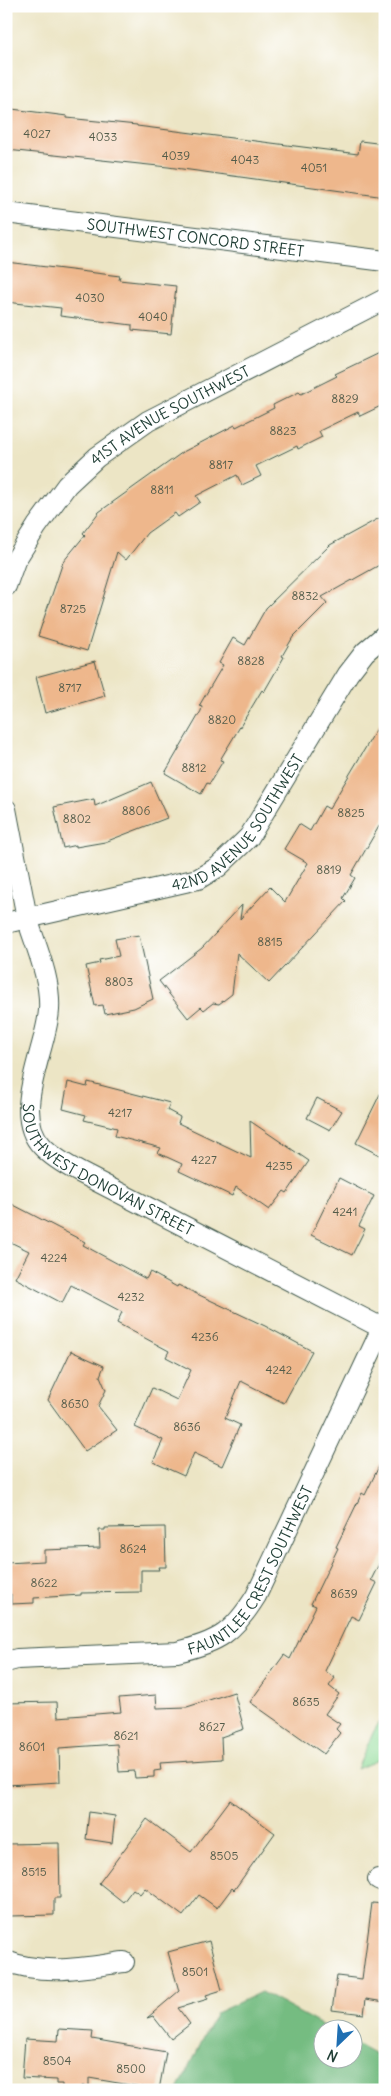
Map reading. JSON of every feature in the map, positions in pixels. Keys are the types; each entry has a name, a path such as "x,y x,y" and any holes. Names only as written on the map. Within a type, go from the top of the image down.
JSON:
{"street":[{"name":"SOUTHWEST CONCORD STREET","path":"6,213 385,260"},
{"name":"41ST AVENUE SOUTHWEST","path":"6,586 10,560 68,485 97,457 148,421 385,298"},
{"name":"42ND AVENUE SOUTHWEST","path":"27,918 198,878 218,867 249,837 348,674 365,652 385,635"},
{"path":"6,809 27,918 6,923"},
{"name":"SOUTHWEST DONOVAN STREET","path":"27,918 48,988 49,1011 32,1084 30,1110 32,1130 41,1145 57,1160 79,1172 383,1325"},
{"name":"FAUNTLEE CREST SOUTHWEST","path":"6,1662 17,1658 177,1652 202,1646 220,1637 242,1619 256,1596 383,1325"},
{"path":"6,1961 19,1966 60,1969 124,1962"}],"green space":[{"path":"385,1712 385,1757 357,1769 373,1733"},
{"path":"261,1992 314,2021 314,2068 364,2068 364,2048 385,2060 385,2090 178,2090 216,2013"}],"building":[{"path":"12,109 67,116 67,118 137,125 358,154 360,141 385,144 385,197 168,167 7,150"},
{"path":"6,262 120,276 119,280 176,286 171,334 132,330 132,325 60,316 61,308 6,302"},
{"path":"385,350 385,404 360,416 358,412 319,431 322,437 298,449 297,446 256,466 261,476 242,485 237,475 196,496 200,502 178,517 175,513 147,533 126,560 117,552 87,651 38,636 63,562 85,535 83,533 99,512 183,452 235,425 236,427 274,408 273,405 299,392 301,394 337,376 335,374"},
{"path":"385,515 385,559 383,563 322,597 327,603 293,637 264,692 262,690 220,760 223,761 201,794 165,773 201,711 202,707 199,706 223,665 219,663 233,638 245,645 266,608 330,545"},
{"path":"95,661 105,696 45,713 36,677"},
{"path":"385,715 385,816 351,875 355,878 343,898 346,901 269,983 237,953 232,994 219,1004 213,1003 204,1010 201,1007 188,1018 159,981 202,948 242,905 240,919 270,887 285,902 308,863 284,849 299,824 310,831 324,806 329,809"},
{"path":"151,782 167,818 105,842 63,848 54,807 94,799 95,806"},
{"path":"139,935 153,999 134,1008 105,1014 103,1005 95,1006 86,966 100,963 99,960 119,956 115,939"},
{"path":"68,1082 87,1087 88,1082 170,1103 167,1110 180,1117 178,1123 251,1158 250,1121 309,1161 287,1193 284,1191 269,1210 236,1187 232,1196 179,1171 182,1164 158,1153 161,1148 115,1136 117,1128 84,1120 86,1115 63,1109"},
{"path":"385,1084 385,1158 356,1143"},
{"path":"317,1098 342,1111 330,1130 307,1118"},
{"path":"339,1178 374,1196 359,1226 365,1229 352,1255 311,1235"},
{"path":"6,1201 85,1242 83,1245 146,1279 150,1272 177,1287 178,1285 265,1326 312,1351 284,1403 241,1381 225,1418 240,1425 222,1466 194,1453 184,1476 153,1462 163,1440 135,1427 152,1388 177,1400 191,1370 166,1357 169,1351 117,1323 122,1312 71,1285 62,1303 15,1278 29,1251 6,1240"},
{"path":"71,1351 104,1366 100,1376 106,1390 98,1406 117,1430 85,1451 48,1400"},
{"path":"385,1454 385,1552 371,1580 377,1583 359,1620 351,1616 325,1671 335,1678 329,1686 339,1694 325,1714 340,1724 336,1729 340,1733 324,1754 250,1702 284,1655 290,1659 316,1606 311,1604 338,1548 336,1547 362,1493 365,1495"},
{"path":"165,1527 166,1567 158,1567 159,1570 141,1570 141,1592 81,1593 81,1595 34,1598 34,1603 11,1604 11,1594 7,1594 6,1563 44,1561 44,1550 100,1548 99,1530 105,1530 105,1528"},
{"path":"234,1692 244,1729 221,1737 222,1759 160,1763 161,1770 154,1771 154,1777 135,1778 134,1771 119,1772 117,1744 59,1748 60,1782 6,1785 6,1703 57,1702 58,1717 121,1712 119,1698 156,1695 157,1708 187,1707"},
{"path":"230,1800 275,1833 234,1890 232,1888 217,1908 199,1895 183,1916 145,1888 140,1894 133,1889 123,1902 99,1883 147,1819 191,1852"},
{"path":"89,1812 115,1816 112,1843 86,1839"},
{"path":"59,1843 60,1898 54,1898 54,1915 10,1916 8,1844"},
{"path":"372,1903 385,1904 385,2002 366,1999 364,2014 332,2010 337,1976 362,1979"},
{"path":"209,1941 222,1990 206,1995 208,1999 178,2008 190,2024 171,2039 153,2016 147,2018 179,1991 168,1952"},
{"path":"59,2029 93,2031 92,2039 166,2052 159,2090 89,2078 89,2087 82,2086 82,2090 62,2090 62,2084 56,2084 56,2080 22,2078 25,2039 58,2041"}]}
